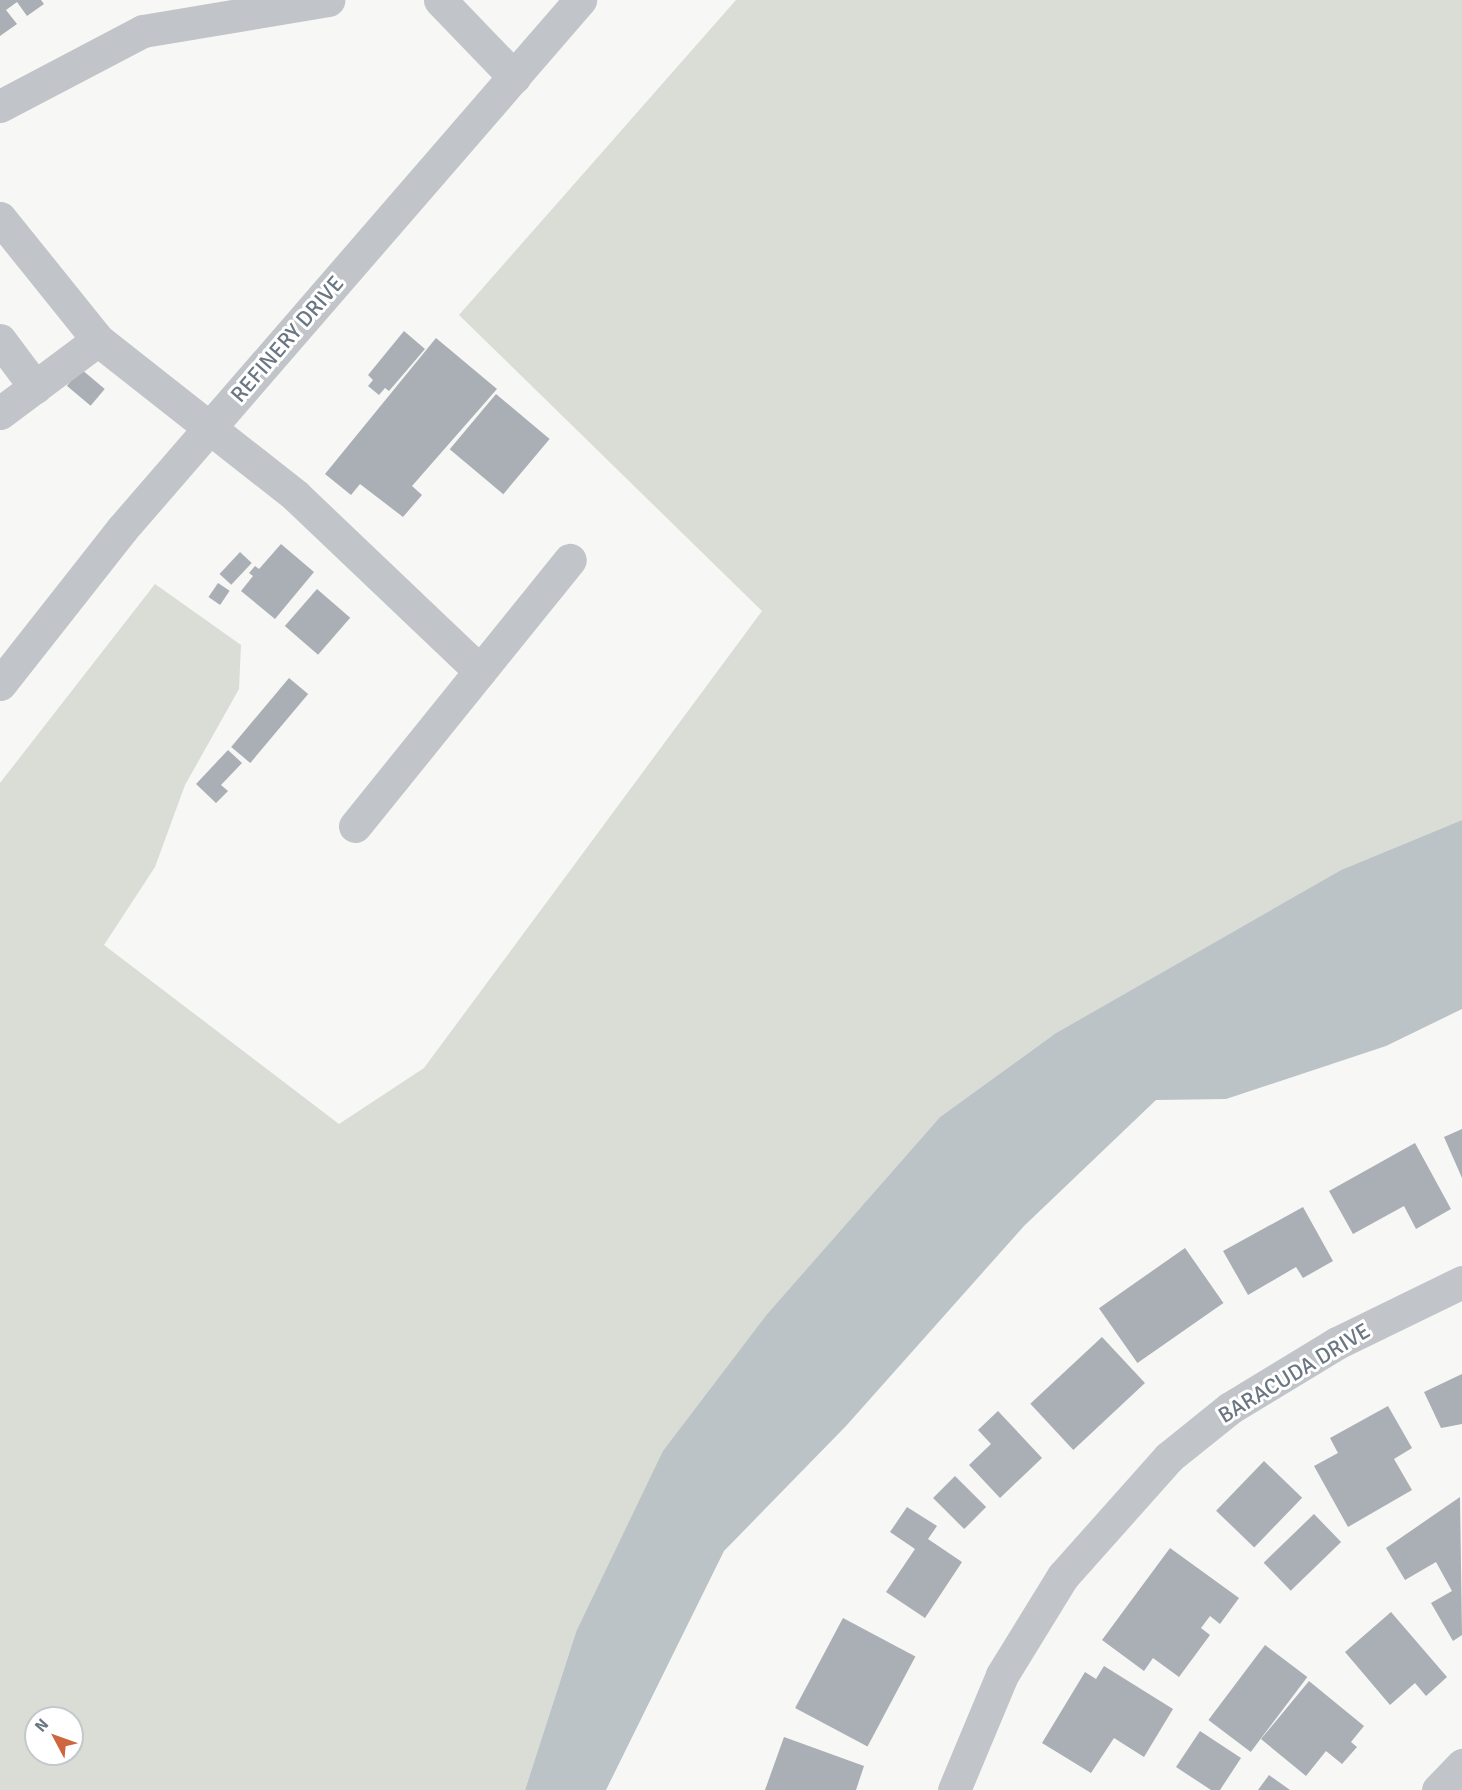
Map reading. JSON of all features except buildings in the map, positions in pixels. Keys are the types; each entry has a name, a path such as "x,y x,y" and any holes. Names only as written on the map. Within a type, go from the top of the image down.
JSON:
{"street":[{"path":"0,106 143,31 328,0"},
{"path":"440,0 514,77"},
{"name":"REFINERY DRIVE","path":"0,684 122,528 580,0"},
{"path":"0,218 98,340 208,429 296,496 480,671"},
{"path":"0,340 35,387"},
{"path":"0,413 98,340"},
{"path":"355,826 570,560"},
{"name":"BARACUDA DRIVE","path":"954,1790 1002,1675 1063,1576 1169,1457 1230,1408 1337,1343 1462,1282"},
{"path":"1438,1790 1462,1765"}],"shaded area":[{"path":"736,0 1462,0 1462,820 1341,870 1056,1033 940,1117 768,1313 576,1632 525,1790 0,1790 0,783 155,584 241,645 239,689 185,785 155,867 104,945 339,1124 424,1068 762,611 459,315"},
{"path":"1462,820 1462,1009 1386,1046 1226,1099 1156,1100 1024,1226 846,1426 724,1551 606,1790 525,1790 576,1632 663,1451 768,1313 940,1117 1056,1033 1341,870"}]}
